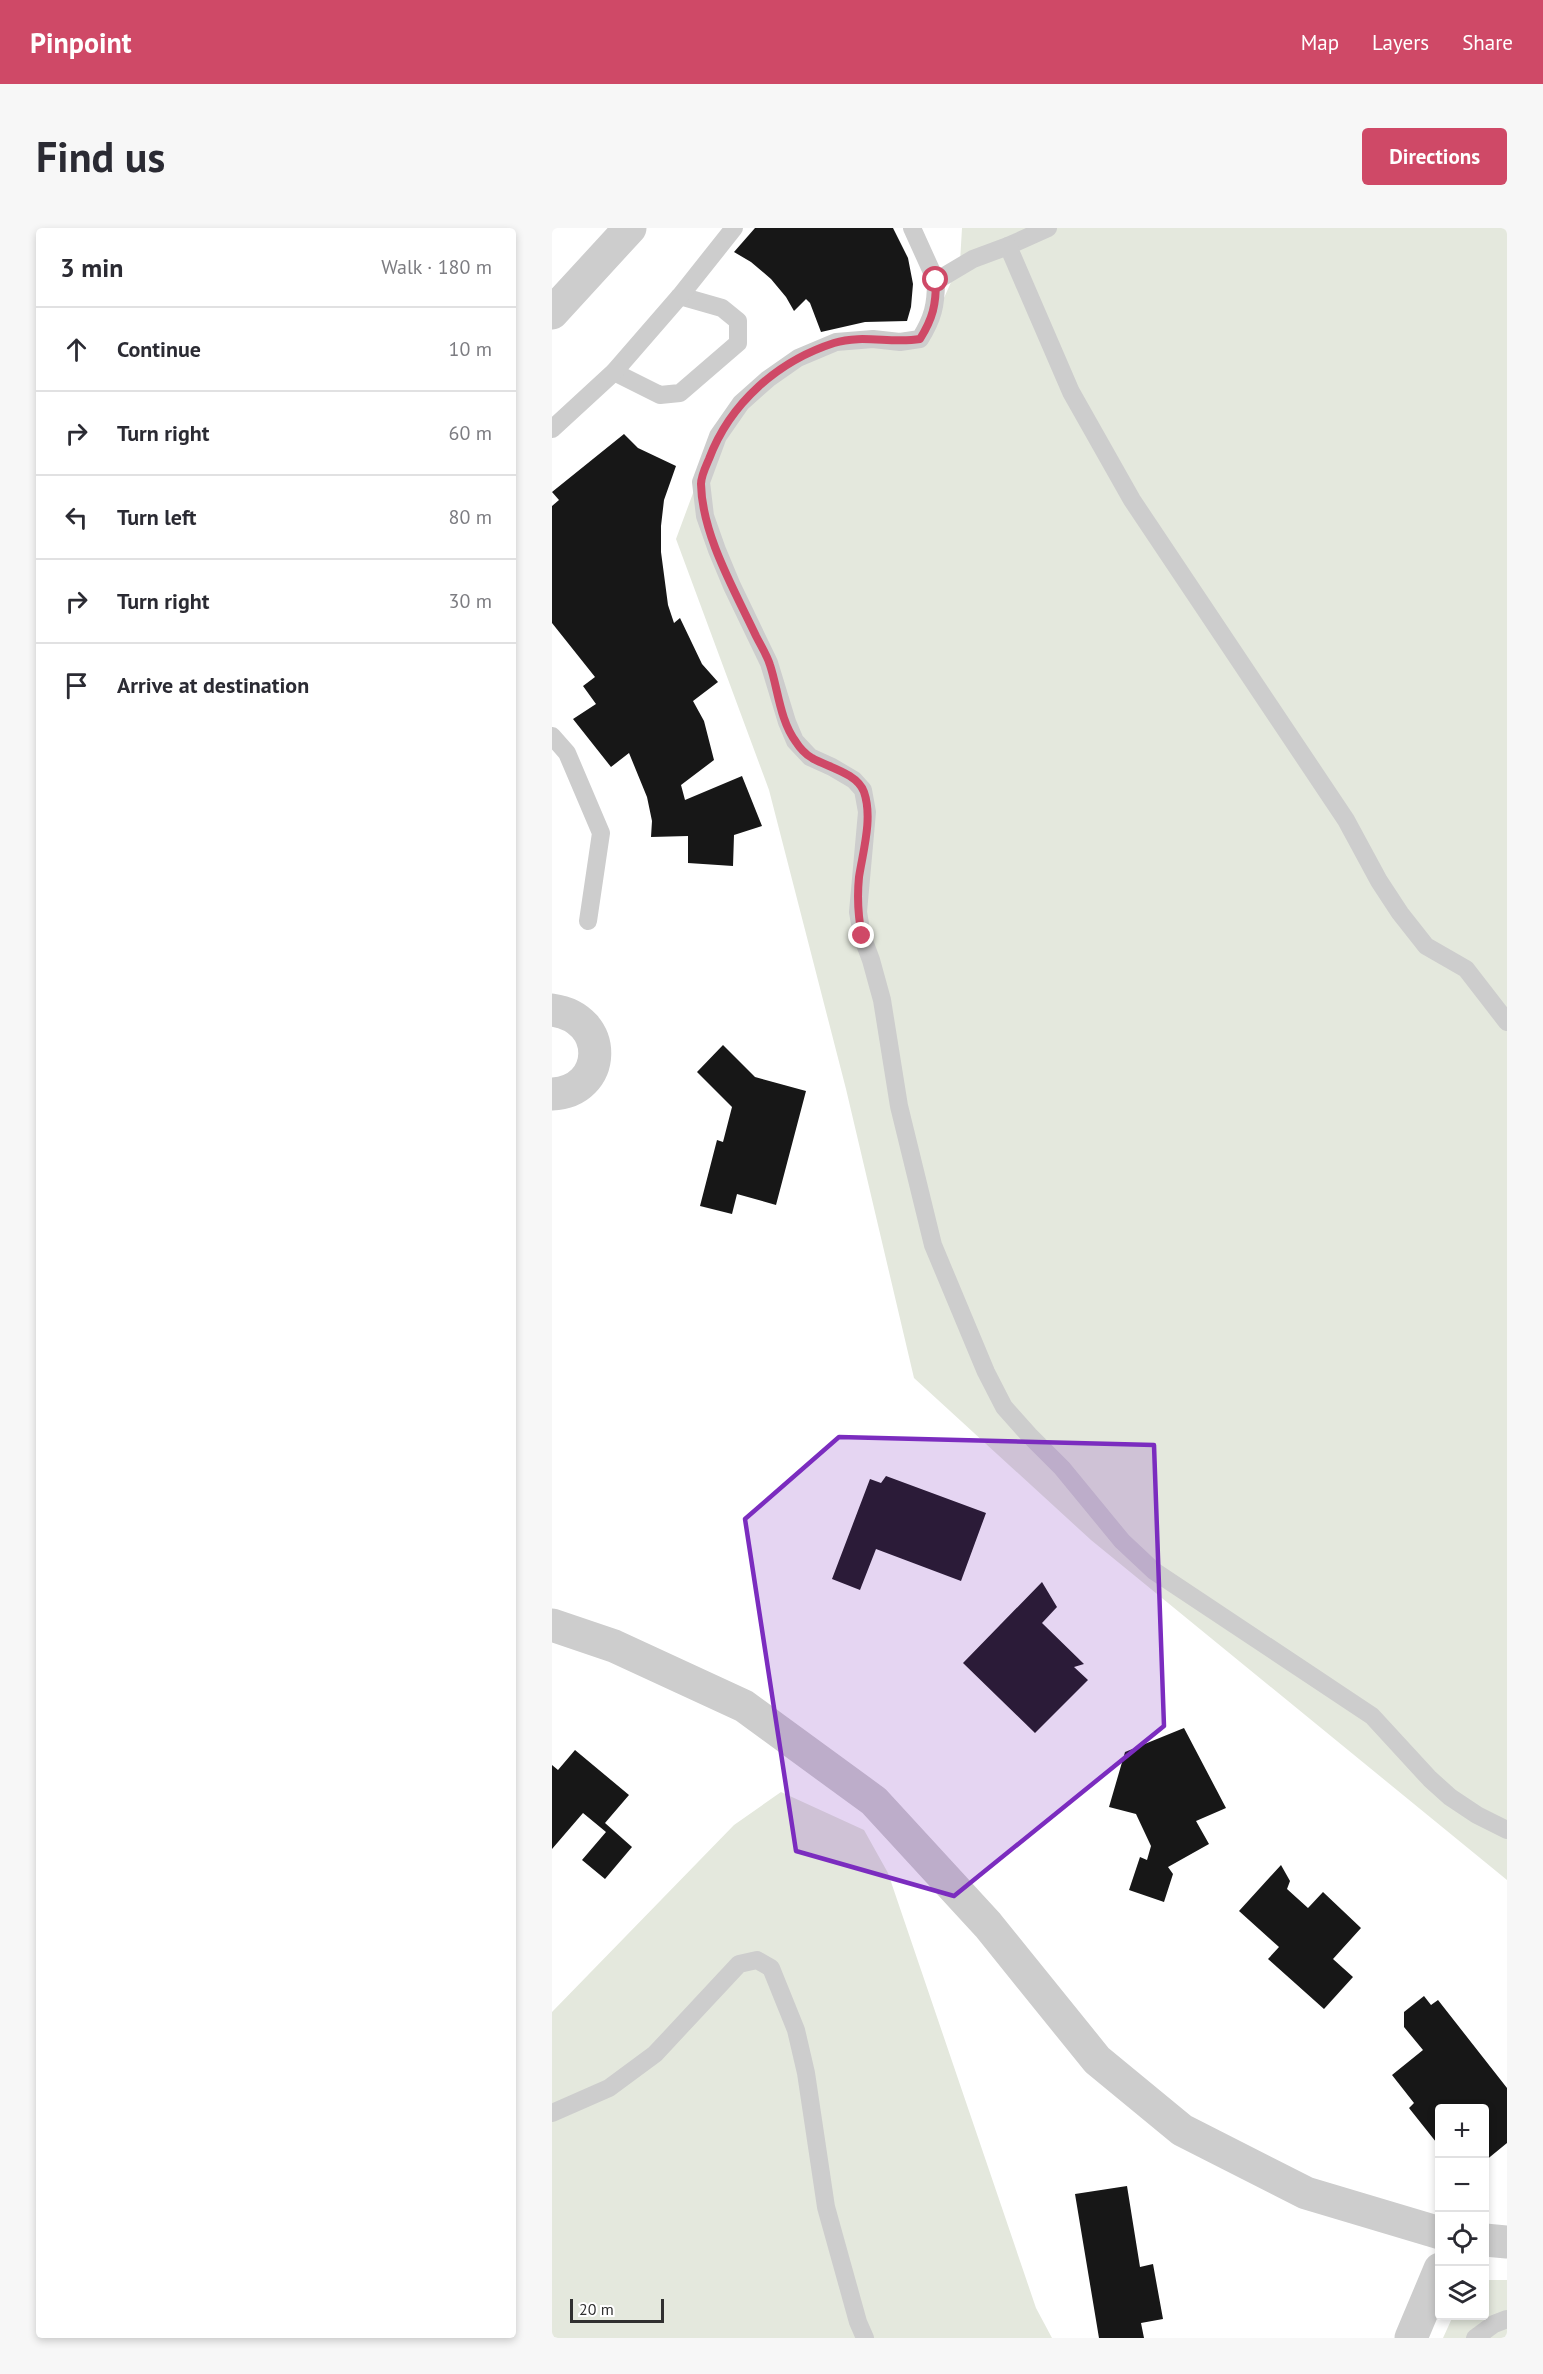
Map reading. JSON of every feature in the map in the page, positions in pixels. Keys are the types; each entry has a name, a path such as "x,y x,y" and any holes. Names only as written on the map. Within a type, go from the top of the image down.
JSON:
{"street":[{"path":"552,314 630,228"},
{"path":"552,1010 566,1012 577,1018 587,1028 593,1039 595,1053 586,1079 575,1088 552,1094"},
{"path":"552,1625 614,1646 744,1706 874,1801 988,1925 1097,2060 1182,2130 1306,2193 1435,2232"},
{"path":"1489,2240 1507,2242"},
{"path":"1411,2338 1435,2281"}],"lane":[{"path":"552,429 614,372 680,296 734,228"},
{"path":"912,228 936,280 936,299 931,320 920,339 900,342 873,339 836,342 798,358 768,379 741,404 718,436 701,482 705,516 717,550 770,663 787,722 795,741 810,758 854,780 863,790 867,812 858,912 862,936 872,960 882,1000 899,1106 933,1245 986,1372 1004,1407 1029,1436 1062,1468 1122,1541 1154,1571 1372,1716 1430,1779 1450,1797 1477,1815 1507,1830"},
{"path":"936,280 973,259 1048,228"},
{"path":"1008,246 1071,392 1132,500 1346,820 1400,913 1426,946 1466,969 1507,1022"},
{"path":"614,372 660,395 680,393 738,343 738,321 722,308 680,296"},
{"path":"552,736 567,753 602,833 588,921"},
{"path":"552,2114 609,2088 655,2054 739,1964 757,1960 771,1968 796,2030 806,2073 826,2207 858,2322 865,2338"},
{"path":"1475,2338 1494,2324 1507,2319"}],"highlighted area":[{"path":"839,1437 1154,1445 1164,1726 954,1896 796,1851 745,1519"}],"shaded area":[{"path":"962,228 1507,228 1507,1880 1091,1540 914,1378 846,1089 769,790 676,539 722,415 823,346 927,336 960,262"},
{"path":"781,1792 864,1830 888,1873 1036,2308 1052,2338 552,2338 552,2012 734,1825"},
{"path":"1489,2280 1507,2280 1507,2338 1443,2338 1451,2320 1489,2320"}],"building":[{"path":"755,228 893,228 908,258 913,284 907,321 865,322 821,332 810,303 806,299 794,311 771,279 751,262 734,252"},
{"path":"624,434 638,448 676,466 664,500 661,526 661,552 668,605 674,623 680,618 702,664 718,682 693,701 704,721 714,760 681,785 685,800 742,776 762,826 734,835 733,866 688,863 688,836 651,837 652,821 647,797 629,753 611,767 573,719 596,704 583,686 595,677 552,623 552,506 559,500 552,492"},
{"path":"723,1045 755,1077 806,1091 776,1205 737,1194 732,1214 700,1206 717,1140 723,1142 732,1107 697,1072"},
{"path":"886,1476 986,1513 961,1581 876,1549 860,1590 832,1579 870,1479 881,1483"},
{"path":"1042,1582 1057,1607 1042,1623 1084,1664 1074,1667 1088,1680 1035,1733 963,1663"},
{"path":"1184,1728 1226,1808 1196,1821 1209,1844 1168,1867 1173,1874 1164,1902 1129,1890 1140,1857 1147,1860 1151,1846 1136,1814 1109,1807 1125,1752"},
{"path":"575,1750 629,1795 605,1823 632,1847 605,1879 582,1860 606,1832 583,1813 552,1849 552,1765 558,1770"},
{"path":"1281,1865 1290,1881 1287,1889 1308,1908 1323,1892 1361,1928 1333,1959 1353,1977 1324,2009 1268,1959 1279,1947 1239,1911"},
{"path":"1424,1996 1431,2005 1438,2000 1507,2088 1507,2143 1489,2158 1489,2104 1435,2104 1435,2141 1409,2108 1414,2103 1392,2075 1423,2050 1404,2027 1404,2012"},
{"path":"1127,2186 1140,2267 1153,2264 1163,2319 1141,2323 1144,2338 1099,2338 1075,2194"}],"route":[{"path":"862,936 858,912 859,879 865,845 867,812 863,790 854,780 810,758 795,741 787,722 770,663 717,550 705,516 701,482 718,436 741,404 768,379 798,358 836,342 873,339 900,342 920,339 931,320 936,299 936,280"}]}
